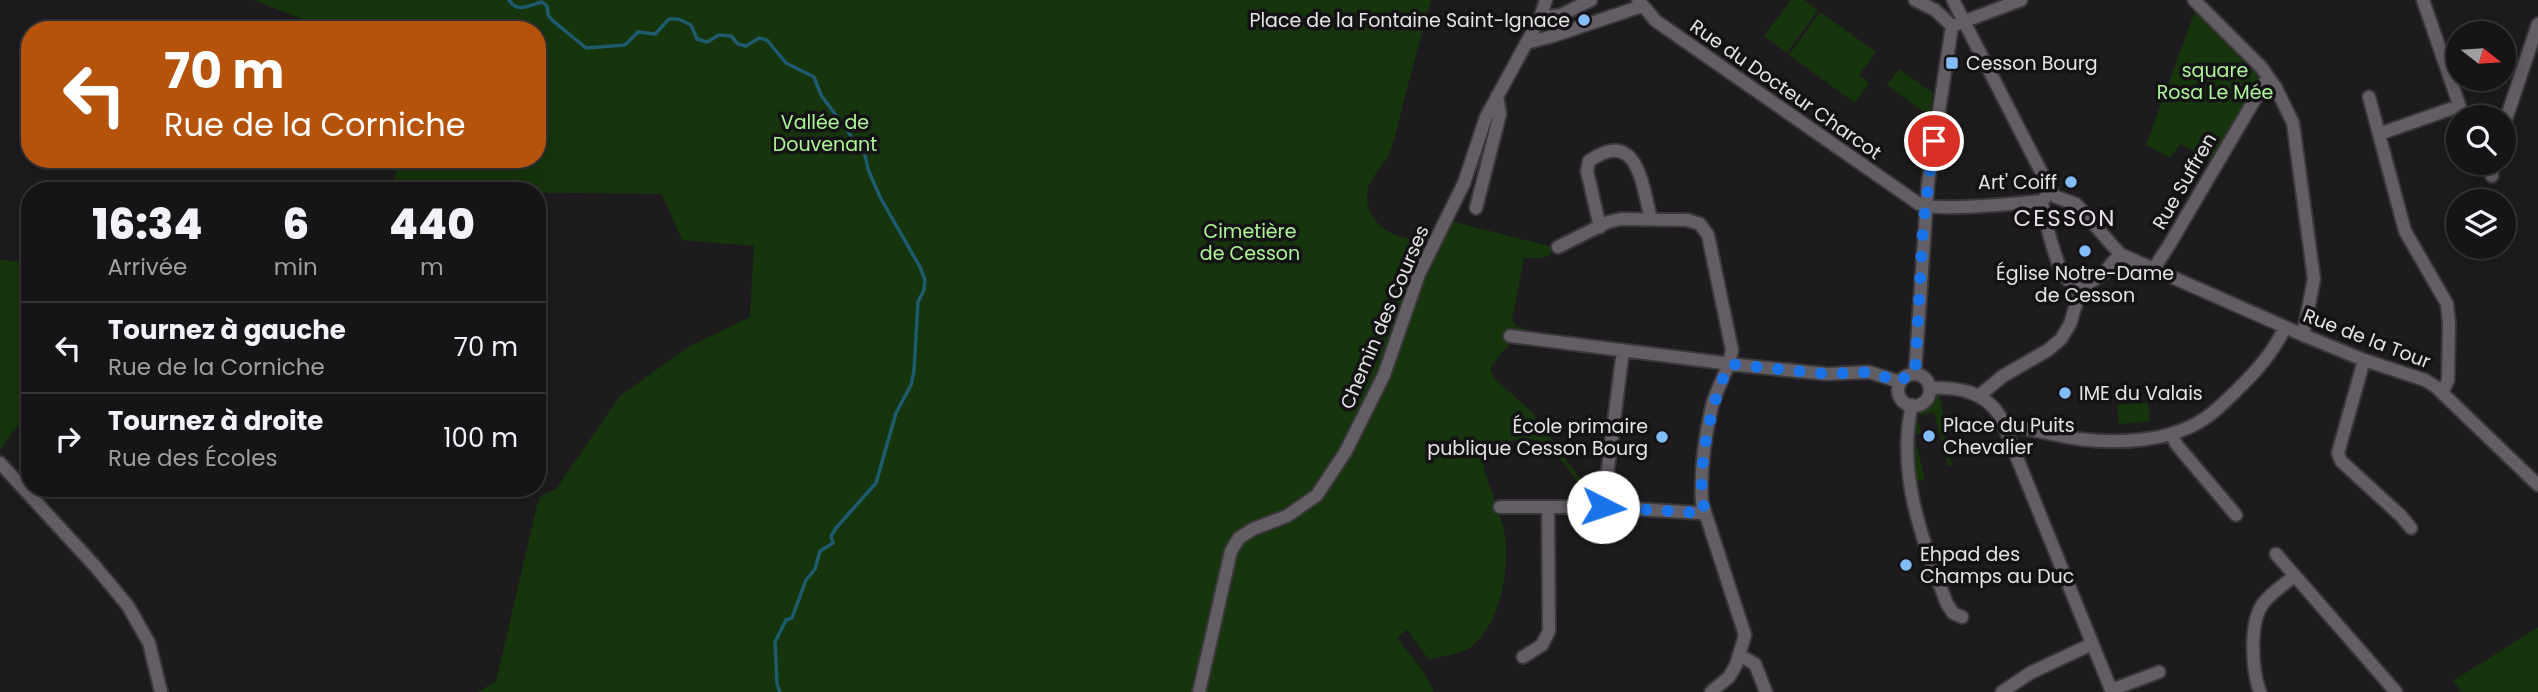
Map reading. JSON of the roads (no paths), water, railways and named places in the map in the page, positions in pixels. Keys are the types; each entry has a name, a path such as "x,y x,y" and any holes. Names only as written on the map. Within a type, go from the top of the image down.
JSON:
{"street":[{"name":"Chemin des Courses","path":"1199,692 1231,551 1239,538 1252,528 1287,516 1317,495 1340,461 1384,375 1419,274 1467,176 1486,117 1540,18 1546,0"},
{"path":"1540,18 1561,15 1591,0"},
{"path":"1915,0 1958,23 2021,0"},
{"path":"1954,0 1958,23 2047,196 2043,214 2063,273 2073,285 2081,288"},
{"path":"2423,0 2460,105"},
{"path":"2196,1 2261,66 2294,123 2314,279 2303,335"},
{"path":"1526,43 1553,36 1640,3"},
{"name":"Rue du Docteur Charcot","path":"1640,3 1656,21 1889,184 1926,206"},
{"path":"1915,374 1926,206 1958,23"},
{"path":"2511,105 2538,24"},
{"name":"Rue Suffren","path":"2154,268 2268,77"},
{"path":"1476,208 1500,114 1497,95"},
{"path":"2369,97 2405,231 2447,304 2448,380 2443,391"},
{"path":"2379,134 2446,116"},
{"path":"1600,227 1587,171 1589,161 1598,155 1616,151 1628,153 1636,163 1651,219"},
{"path":"1926,206 2056,197 2076,204 2120,254 2102,275 2081,288 2070,324 2061,340 2049,350 2003,376 1980,395"},
{"path":"1558,247 1622,219 1687,220 1700,224 1708,235 1732,350 1730,364 1722,377 1712,407 1701,485 1705,511 1745,635 1741,656 1729,677 1711,692"},
{"name":"Rue de la Tour","path":"2120,254 2303,335 2364,360 2425,380 2443,391 2538,485"},
{"path":"2004,427 2106,441 2172,434 2204,419 2233,394 2263,365 2285,327"},
{"path":"1510,336 1827,374 1869,372 1900,382"},
{"path":"1603,507 1623,351"},
{"path":"2364,360 2339,453 2341,461 2402,516 2411,528"},
{"path":"1912,405 1900,397 1900,382 1906,376 1915,374 1923,377 1930,388"},
{"path":"1930,388 1958,389 1980,395 1994,407 2111,691 2159,672"},
{"path":"1912,405 1925,401 1930,388"},
{"path":"1912,405 1907,447 1910,488 1921,533 1947,604 1953,613 1962,617"},
{"path":"2172,434 2176,444 2235,515"},
{"path":"0,463 21,486"},
{"path":"31,497 128,606 149,643 161,692"},
{"path":"1500,507 1705,511"},
{"path":"1523,657 1542,645 1549,631 1548,507"},
{"path":"2276,554 2396,692"},
{"path":"2260,692 2253,636 2256,616 2263,603 2294,576"},
{"path":"2003,692 2030,673 2092,644"},
{"path":"1741,656 1755,664 1766,692"}],"waterway":[{"path":"509,0 520,8 542,2 547,6 552,20 586,48 625,45 638,32 655,34 669,19 678,19 691,25 697,39 707,42 719,35 731,36 738,44 746,46 759,38 767,40 786,63 814,77 821,95 865,155 880,197 920,267 925,280 918,302 911,385 896,413 876,483 836,528 831,536 833,543 820,551 815,569 806,580 792,618 786,620 775,642 777,684 780,692"}],"place":[{"name":"Place de la Fontaine Saint-Ignace","path":"1584,20"},
{"name":"Cesson Bourg","path":"1952,63"},
{"name":"Art' Coiff","path":"2071,182"},
{"name":"Église Notre-Dame de Cesson","path":"2085,251"},
{"name":"IME du Valais","path":"2065,393"},
{"name":"Place du Puits Chevalier","path":"1929,436"},
{"name":"École primaire publique Cesson Bourg","path":"1662,437"},
{"name":"Ehpad des Champs au Duc","path":"1906,565"}],"district":[{"name":"CESSON","path":"2065,218"}],"park label":[{"name":"square Rosa Le Mée","path":"2215,81"},
{"name":"Vallée de Douvenant","path":"825,133"},
{"name":"Cimetière de Cesson","path":"1250,242"}]}
